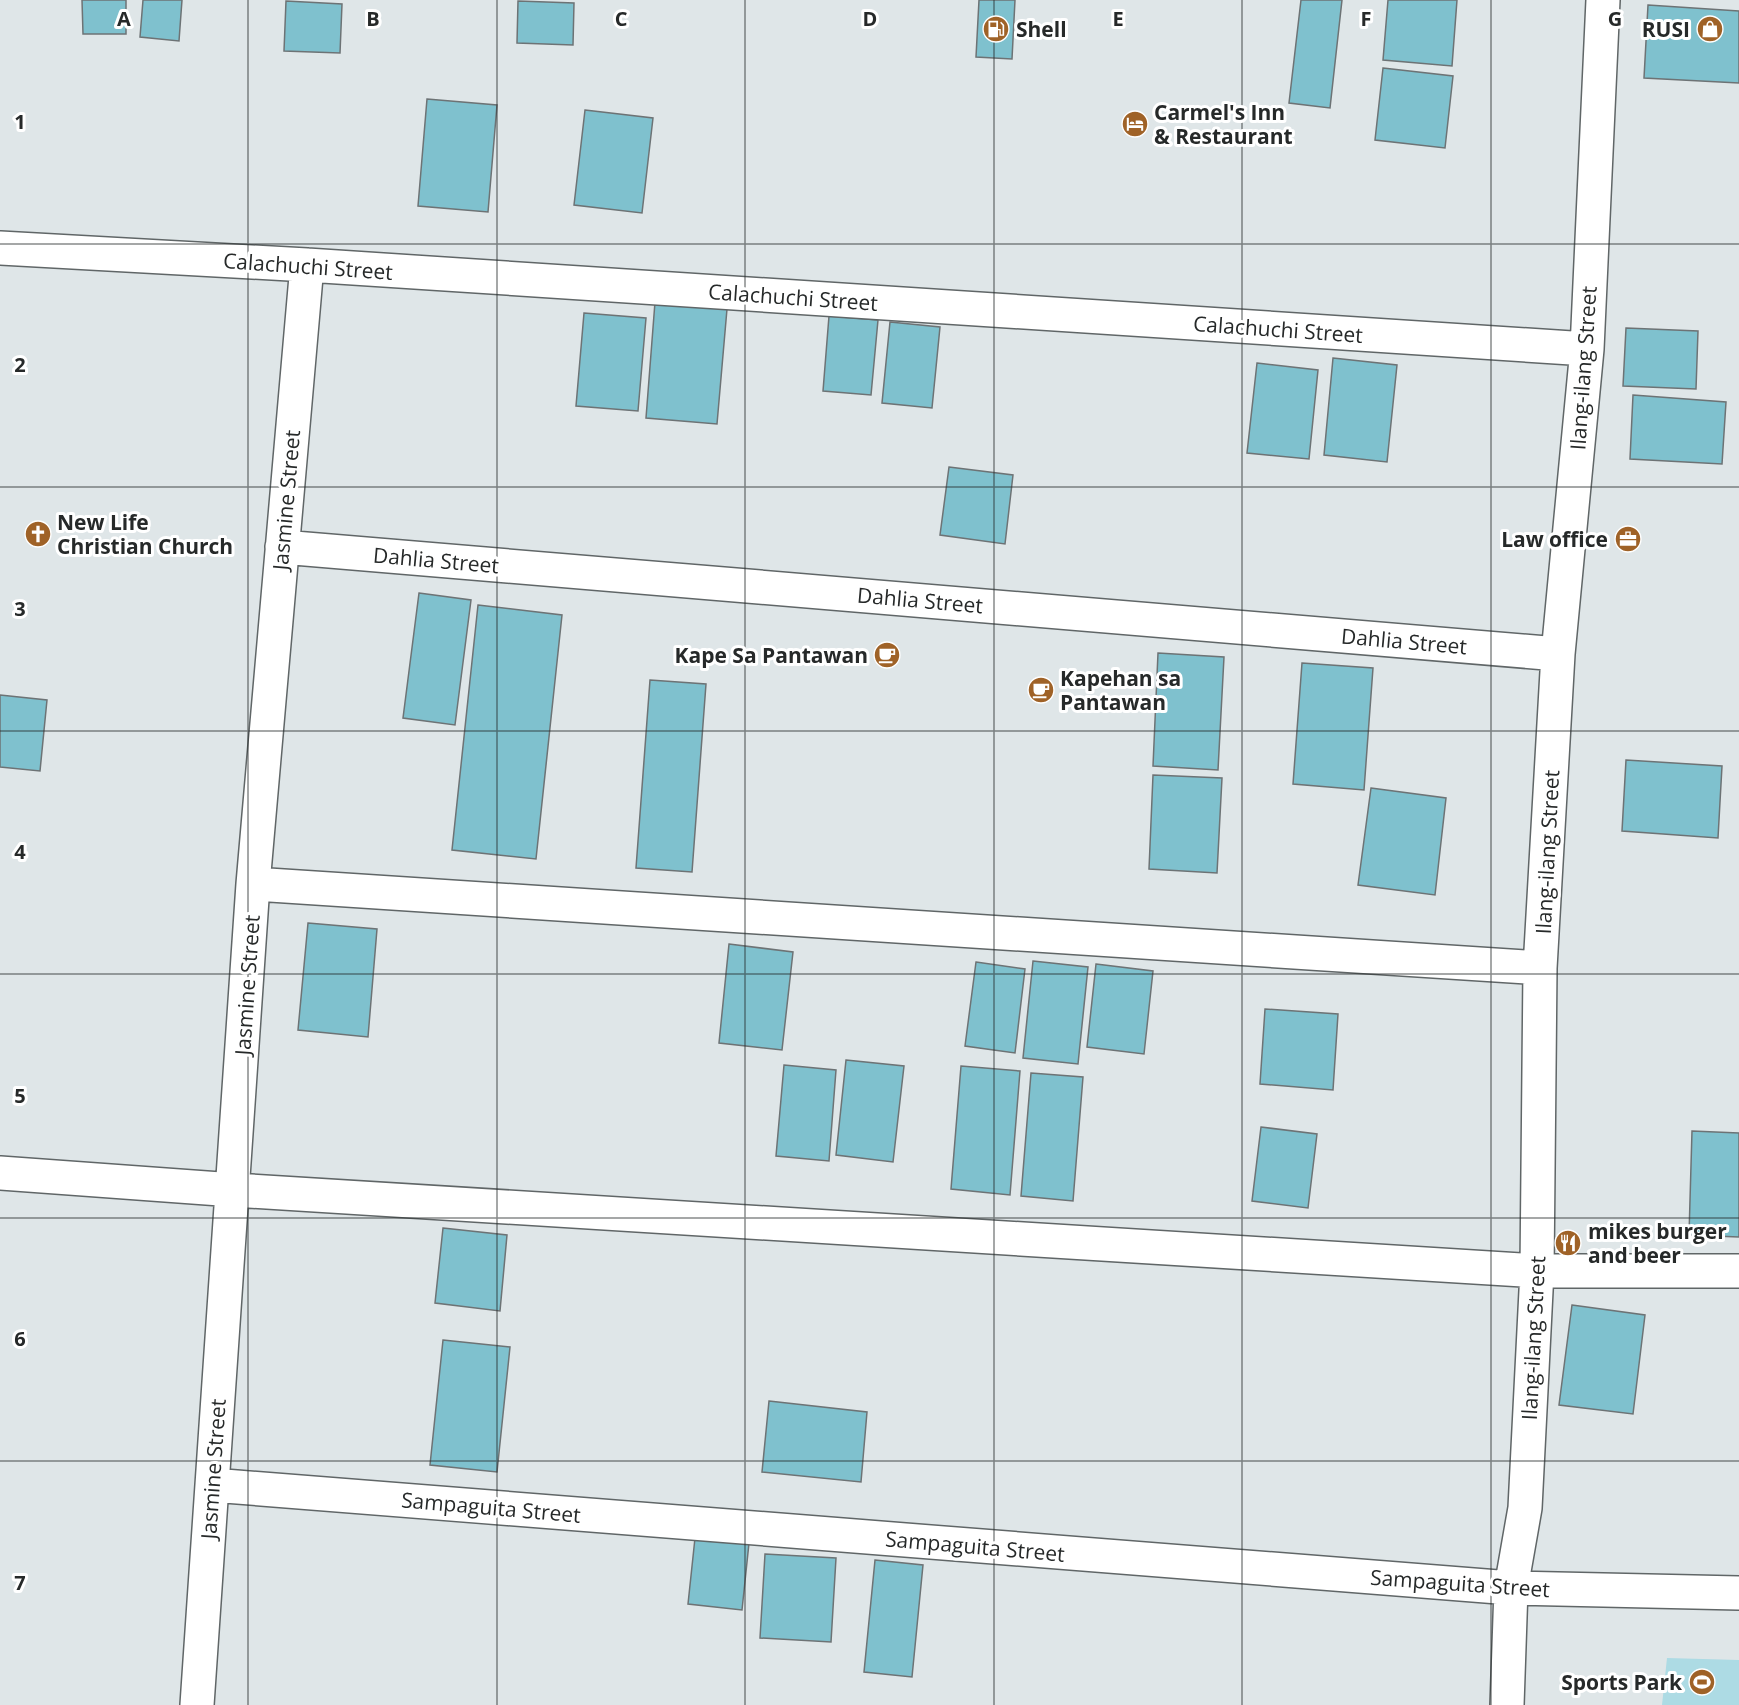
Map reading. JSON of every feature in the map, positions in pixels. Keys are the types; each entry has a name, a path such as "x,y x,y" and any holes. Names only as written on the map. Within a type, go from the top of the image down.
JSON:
{"street":[{"name":"Ilang-ilang Street","path":"1507,1705 1511,1588 1525,1508 1537,1271 1540,968 1558,654 1587,349 1603,0"},
{"name":"Calachuchi Street","path":"0,248 307,265 1587,349"},
{"name":"Jasmine Street","path":"197,1705 234,1190 253,884 307,265"},
{"name":"Dahlia Street","path":"282,547 1558,654"},
{"path":"253,884 1540,968"},
{"path":"0,1173 234,1190 1537,1271 1739,1271"},
{"name":"Sampaguita Street","path":"212,1485 1511,1588 1739,1593"}],"shaded area":[{"name":"Sports Park","path":"1667,1658 1739,1660 1739,1705 1662,1705"}],"building":[{"path":"82,0 126,0 126,34 83,34"},
{"path":"143,0 182,0 179,41 140,37"},
{"name":"Shell","path":"979,0 1015,0 1012,59 976,57"},
{"path":"1301,0 1342,0 1330,108 1289,103"},
{"path":"1388,0 1457,0 1452,66 1383,60"},
{"path":"286,1 342,4 340,53 284,51"},
{"path":"518,1 574,3 573,45 517,43"},
{"path":"1648,5 1739,11 1739,83 1644,78"},
{"path":"1383,68 1453,76 1445,148 1375,140"},
{"path":"427,99 497,105 488,212 418,206"},
{"path":"585,110 653,118 642,213 574,205"},
{"path":"655,302 727,309 717,424 646,418"},
{"path":"584,313 646,318 638,411 576,406"},
{"path":"829,316 878,320 871,395 823,391"},
{"path":"890,322 940,327 932,408 882,403"},
{"path":"1626,328 1698,331 1696,389 1623,386"},
{"path":"1333,358 1397,365 1387,462 1324,455"},
{"path":"1257,363 1318,370 1309,459 1247,453"},
{"path":"1633,395 1726,402 1722,464 1630,459"},
{"path":"949,467 1013,475 1005,544 940,535"},
{"path":"419,593 471,600 455,725 403,718"},
{"path":"478,605 562,615 536,859 452,850"},
{"path":"1158,653 1224,657 1218,770 1153,766"},
{"path":"1302,663 1373,668 1364,790 1293,784"},
{"path":"650,680 706,684 692,872 636,868"},
{"path":"0,695 47,700 40,771 0,767"},
{"path":"1626,760 1722,766 1718,838 1622,831"},
{"path":"1153,775 1222,778 1217,873 1149,869"},
{"path":"1371,788 1446,798 1435,895 1358,885"},
{"path":"308,923 377,929 368,1037 298,1030"},
{"path":"729,944 793,952 782,1050 719,1043"},
{"path":"1033,961 1088,967 1078,1064 1023,1058"},
{"path":"976,962 1025,969 1015,1053 965,1046"},
{"path":"1096,964 1153,971 1144,1054 1087,1047"},
{"path":"1265,1009 1338,1014 1333,1090 1260,1084"},
{"path":"846,1060 904,1066 893,1162 836,1155"},
{"path":"784,1065 836,1070 829,1161 776,1156"},
{"path":"961,1066 1020,1071 1010,1195 951,1189"},
{"path":"1031,1073 1083,1077 1073,1201 1021,1196"},
{"path":"1261,1127 1317,1134 1308,1208 1252,1201"},
{"path":"1692,1131 1739,1133 1739,1237 1689,1235"},
{"path":"443,1228 507,1235 500,1311 435,1303"},
{"path":"1572,1305 1645,1315 1633,1414 1559,1405"},
{"path":"443,1340 510,1347 497,1472 430,1465"},
{"path":"769,1401 867,1412 861,1482 762,1472"},
{"path":"695,1538 749,1543 742,1610 688,1604"},
{"path":"765,1554 836,1558 831,1642 760,1638"},
{"path":"875,1560 923,1565 912,1677 864,1672"}],"place":[{"name":"Shell","path":"996,29"},
{"name":"RUSI","path":"1710,29"},
{"name":"Carmel's Inn & Restaurant","path":"1135,124"},
{"name":"New Life Christian Church","path":"38,534"},
{"name":"Law office","path":"1628,539"},
{"name":"Kape Sa Pantawan","path":"887,655"},
{"name":"Kapehan sa Pantawan","path":"1041,690"},
{"name":"mikes burger and beer","path":"1568,1243"},
{"name":"Sports Park","path":"1702,1682"}]}
